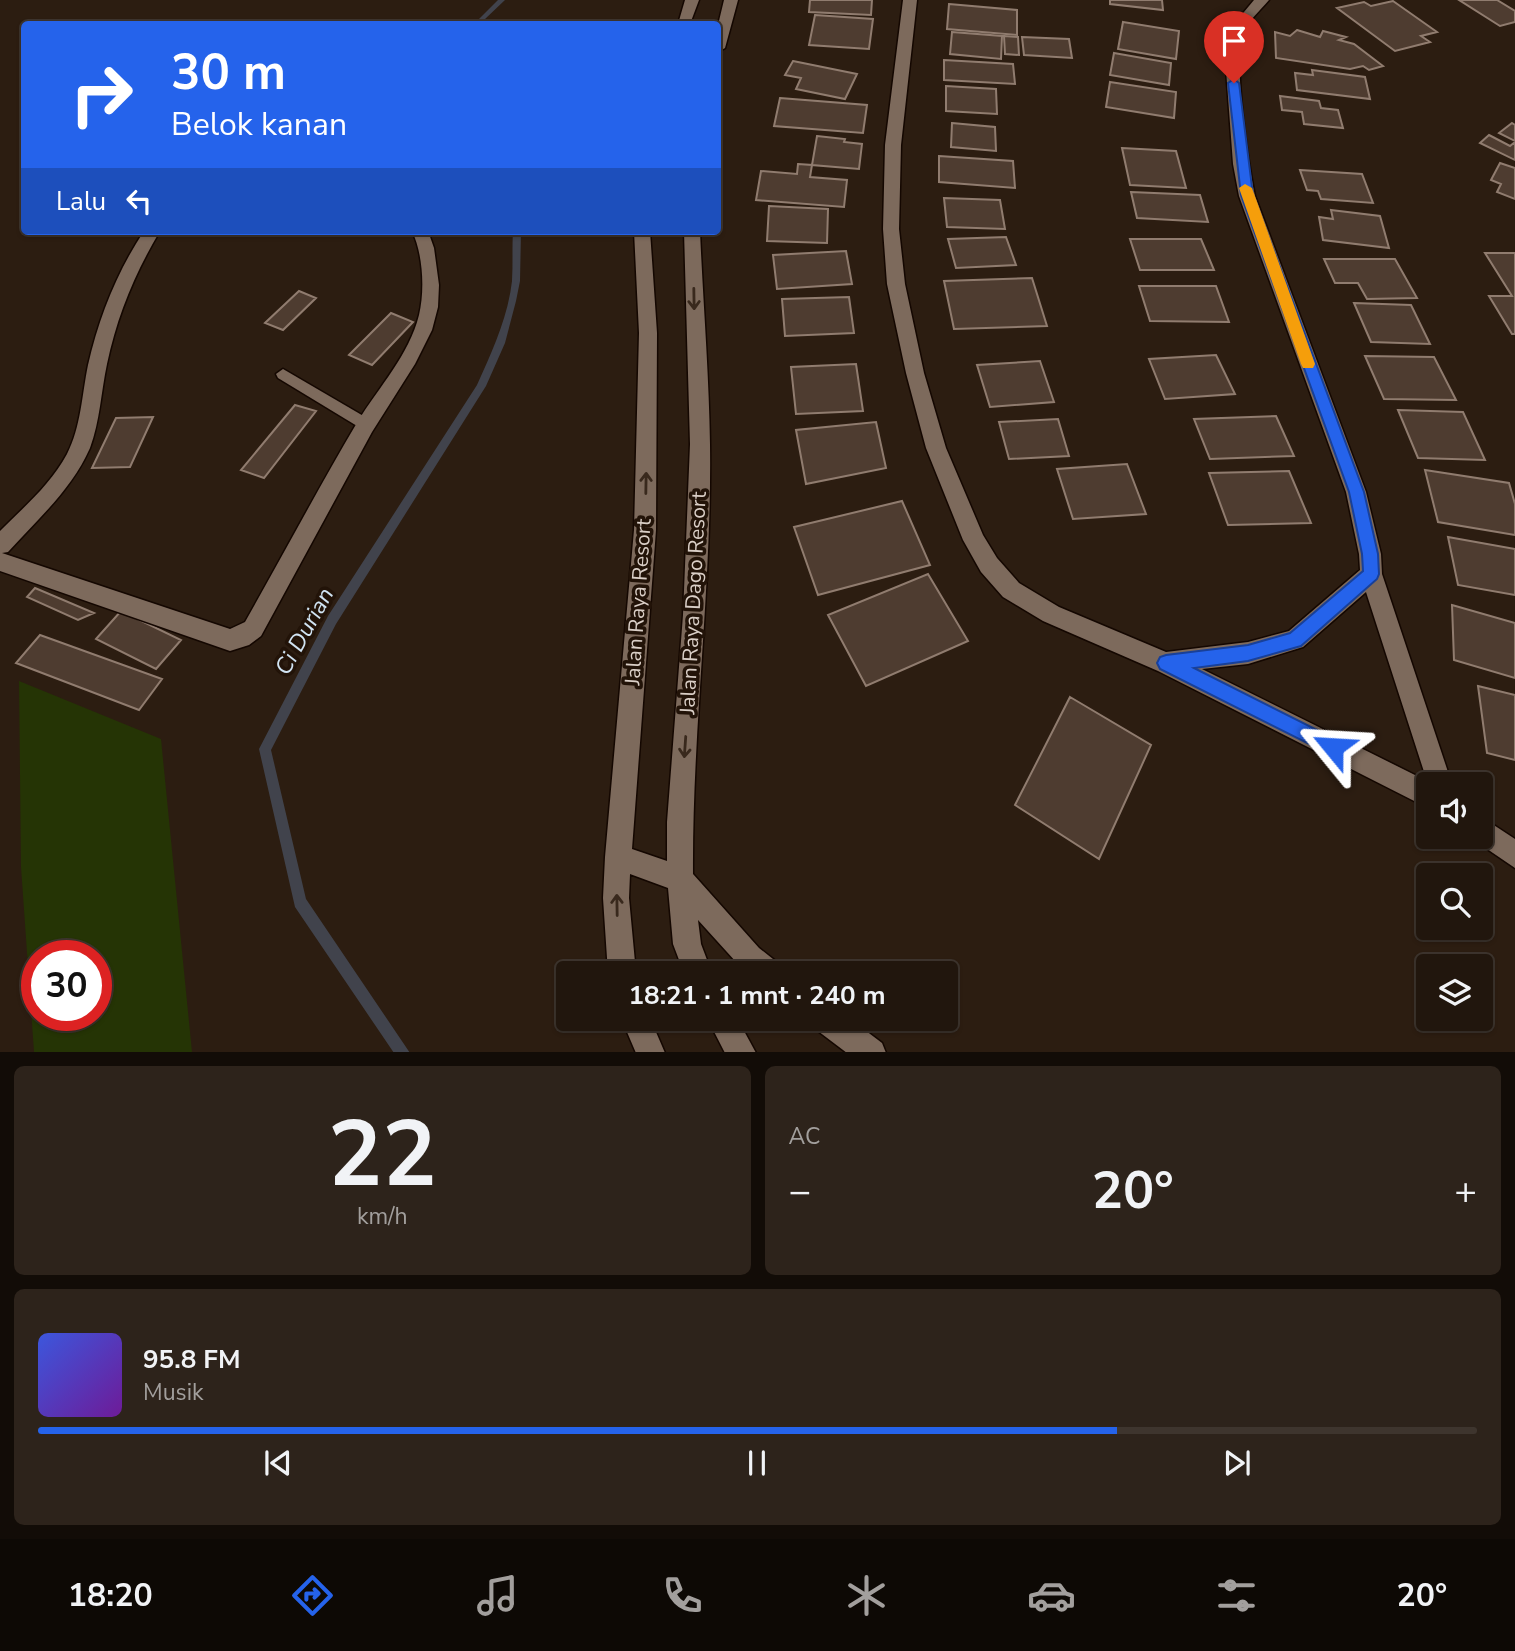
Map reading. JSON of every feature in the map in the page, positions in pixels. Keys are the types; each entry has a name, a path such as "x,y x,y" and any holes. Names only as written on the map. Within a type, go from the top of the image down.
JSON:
{"street":[{"path":"685,21 692,0"},
{"path":"721,37 731,0"},
{"path":"910,0 893,145 891,229 896,284 915,373 936,448 974,540 989,565 1011,590 1051,614 1166,663 1416,789"},
{"path":"1263,0 1245,14 1233,49 1236,109 1247,195 1356,492 1370,554 1371,574 1436,772"},
{"path":"0,545 61,480 81,446 99,359 114,307 149,235"},
{"path":"0,562 230,640 241,638 253,629 367,425 421,336 428,313 430,292 424,235"},
{"name":"Jalan Raya Resort","path":"621,961 616,898 618,857 645,530 648,333 642,235"},
{"name":"Jalan Raya Dago Resort","path":"692,235 700,444 694,615 680,822 680,879 687,944 693,961"},
{"path":"1166,663 1248,653 1295,640 1371,574"},
{"path":"1493,839 1515,855"},
{"path":"618,857 680,879 753,961"},
{"path":"641,1031 651,1052"},
{"path":"729,1031 742,1052"},
{"path":"842,1031 872,1052"}],"lane":[{"path":"283,374 367,425"}],"green space":[{"path":"19,681 161,739 192,1052 34,1052 33,1031 112,1031 112,940 26,940 21,867"}],"building":[{"path":"810,0 872,0 871,15 809,12"},
{"path":"1110,0 1162,0 1163,10 1110,4"},
{"path":"1459,0 1497,0 1515,11 1515,22 1500,26"},
{"path":"1393,1 1437,32 1421,36 1430,42 1395,51 1337,8 1364,2 1371,6"},
{"path":"949,4 1017,10 1017,35 947,29"},
{"path":"815,15 873,19 869,49 809,45"},
{"path":"1123,22 1179,31 1176,59 1118,49"},
{"path":"1297,30 1320,37 1323,31 1346,37 1339,40 1354,44 1383,66 1369,70 1363,66 1350,69 1276,58 1275,32 1290,36"},
{"path":"952,32 1002,36 1001,59 950,54"},
{"path":"1004,36 1018,37 1019,55 1005,54"},
{"path":"1022,37 1069,39 1072,58 1024,55"},
{"path":"1114,53 1171,63 1169,85 1110,75"},
{"path":"944,60 1013,64 1015,84 944,80"},
{"path":"793,61 857,74 845,99 796,89 801,78 785,75"},
{"path":"1312,70 1365,77 1370,99 1297,90 1295,73 1313,75"},
{"path":"1110,82 1176,92 1174,118 1106,107"},
{"path":"946,86 996,89 997,114 946,111"},
{"path":"1280,96 1319,101 1321,108 1338,110 1343,128 1304,124 1302,112 1282,110"},
{"path":"780,98 867,105 863,133 774,126"},
{"path":"952,123 995,127 996,151 951,147"},
{"path":"1512,123 1515,125 1515,141 1499,133"},
{"path":"1489,135 1510,146 1515,142 1515,160 1480,143"},
{"path":"817,136 862,144 859,169 812,165"},
{"path":"1122,148 1176,151 1186,188 1130,185"},
{"path":"939,156 1013,161 1015,188 939,182"},
{"path":"1500,163 1515,168 1515,199 1497,192 1501,184 1491,180"},
{"path":"798,164 812,165 810,177 847,180 844,207 756,200 761,171 797,174"},
{"path":"1300,170 1362,174 1373,203 1321,199 1318,191 1307,190"},
{"path":"1131,192 1200,195 1208,222 1137,218"},
{"path":"944,198 1000,200 1005,229 947,227"},
{"path":"769,206 828,209 827,243 767,241"},
{"path":"1331,210 1380,216 1389,248 1323,240 1319,217 1333,219"},
{"path":"1006,237 1016,265 956,268 948,239"},
{"path":"1130,239 1201,239 1214,270 1140,270"},
{"path":"846,251 852,284 777,289 773,255"},
{"path":"1485,253 1515,253 1515,334 1512,334 1489,296 1512,296"},
{"path":"1324,259 1395,259 1417,298 1367,299 1358,283 1335,283"},
{"path":"1032,278 1047,326 954,329 944,281"},
{"path":"1139,286 1216,286 1229,322 1150,321"},
{"path":"299,291 316,298 283,330 265,323"},
{"path":"849,297 854,333 785,336 782,299"},
{"path":"1354,303 1411,305 1430,344 1371,342"},
{"path":"391,313 413,322 372,365 349,355"},
{"path":"1216,355 1235,394 1165,399 1149,359"},
{"path":"1365,356 1434,357 1456,400 1384,399"},
{"path":"1040,361 1054,402 990,407 977,365"},
{"path":"856,364 863,411 796,414 791,367"},
{"path":"295,405 316,411 264,478 241,470"},
{"path":"1398,410 1463,412 1485,460 1418,458"},
{"path":"1276,416 1294,456 1210,459 1194,419"},
{"path":"153,417 130,467 92,468 116,418"},
{"path":"1058,419 1069,456 1009,459 999,422"},
{"path":"876,422 886,468 806,484 796,430"},
{"path":"1127,464 1146,514 1073,519 1057,469"},
{"path":"1425,470 1509,483 1515,504 1515,535 1438,522"},
{"path":"1289,471 1311,523 1228,525 1209,473"},
{"path":"902,501 930,565 818,595 794,527"},
{"path":"1448,537 1515,549 1515,595 1458,585"},
{"path":"928,574 968,641 866,686 828,615"},
{"path":"35,588 94,613 78,620 27,597"},
{"path":"1452,605 1515,623 1515,678 1454,660"},
{"path":"121,611 181,640 156,669 96,639"},
{"path":"40,635 162,679 139,710 16,663"},
{"path":"1478,686 1515,695 1515,760 1487,753"},
{"path":"1070,697 1151,745 1099,859 1015,805"}],"waterway":[{"name":"Ci Durian","path":"481,21 502,0"},
{"name":"Ci Durian","path":"402,1052 300,902 265,749 332,620 481,386 500,343 512,301 516,281 517,235"}],"slow traffic":[{"path":"1245,188 1308,364"}],"route":[{"path":"1234,83 1241,164 1247,195 1356,492 1370,554 1371,574 1295,640 1248,653 1166,663 1333,747"}]}
